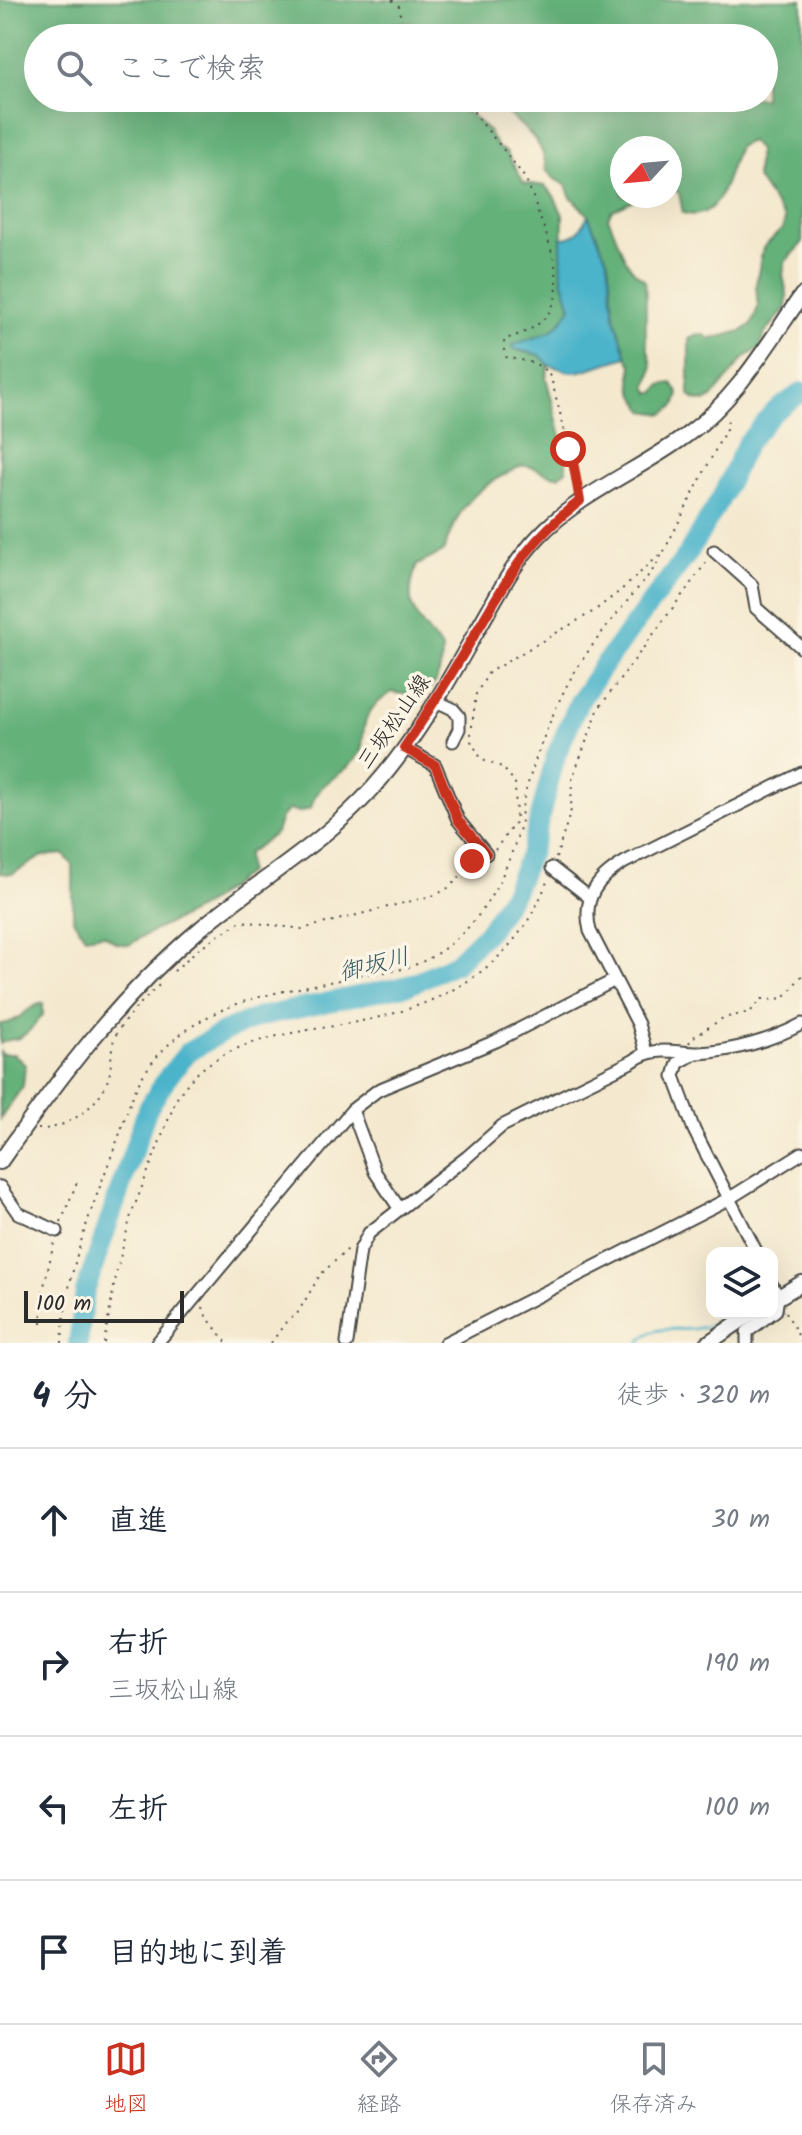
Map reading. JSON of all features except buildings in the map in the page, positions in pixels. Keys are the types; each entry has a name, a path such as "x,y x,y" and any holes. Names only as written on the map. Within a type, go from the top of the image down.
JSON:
{"main road":[{"name":"三坂松山線","path":"0,1162 68,1067 139,986 199,930 337,825 376,784 436,701 520,558 538,536 580,501 663,452 721,406 741,383 802,295"},
{"path":"778,1297 802,1283"},
{"path":"708,1343 743,1319"}],"street":[{"path":"714,551 752,585 756,608 802,648"},
{"path":"436,701 453,709 459,716 459,729 453,741"},
{"path":"404,748 435,765 458,820 486,854"},
{"path":"646,1052 638,1024 590,931 587,918 589,897 600,879 611,870 802,773"},
{"path":"552,868 589,897"},
{"path":"157,1343 352,1110 378,1090 496,1041 615,980"},
{"path":"754,1247 694,1130 674,1076 678,1063 699,1053 759,1042 802,1024"},
{"path":"347,1343 362,1245 369,1233 399,1208 467,1157 502,1126 646,1052 699,1053"},
{"path":"352,1110 375,1172 399,1208"},
{"path":"445,1343 730,1198 802,1153"},
{"path":"0,1187 18,1213 57,1231"},
{"path":"747,1343 747,1332 764,1319"}],"path":[{"path":"392,0 399,6 401,24"},
{"path":"475,112 526,181 549,241 559,287 552,310 542,323 525,334 505,339 503,346 506,357 546,368 551,378 580,501"},
{"path":"62,1343 66,1304 85,1226 131,1102 144,1073 180,1035 227,1008 255,998 357,974 384,973 407,967 435,956 470,928 489,900 508,861 520,829 523,800 540,745 563,693 582,662 656,566 728,425 729,420 721,406"},
{"path":"25,1127 44,1129 78,1118 109,1078 112,1043 118,1030 169,975 199,948 229,928 246,920 302,929 435,895 450,887 468,864 500,844 517,816 513,777 502,767 482,760 471,741 479,689 494,668 594,611 664,551"},
{"path":"104,1343 131,1215 185,1084 215,1060 263,1039 363,1021 417,1007 448,995 488,966 512,941 545,887 571,810 572,779 599,708 714,551"},
{"path":"685,1051 692,1038 723,1018 750,1012 762,999 787,995 802,976"},
{"path":"42,1324 41,1299 57,1231 77,1182"},
{"path":"271,1343 286,1322 297,1314 320,1275 352,1246 362,1245"},
{"path":"194,1297 227,1343"},
{"path":"778,1300 802,1343"}],"green space":[{"path":"0,0 802,0 802,243 785,262 786,308 765,333 760,348 744,358 712,398 704,402 695,400 689,394 689,339 700,334 711,339 742,331 752,324 758,307 756,284 763,248 783,228 785,219 756,177 758,150 750,141 738,147 721,194 714,204 696,215 683,213 682,208 682,136 610,136 610,208 617,208 611,211 608,218 626,261 645,280 646,338 652,365 647,386 650,393 655,393 661,385 672,383 679,394 675,406 664,414 645,411 635,395 632,365 614,315 608,262 588,215 570,196 566,185 546,170 540,147 534,138 506,112 778,112 778,24 24,24 24,112 465,112 472,115 488,131 498,148 506,152 524,183 545,186 554,196 563,215 562,278 571,307 558,326 548,333 525,340 520,351 540,355 549,365 546,377 566,456 566,470 554,476 531,467 520,467 492,481 465,506 443,552 417,565 412,580 411,602 419,620 442,649 436,680 424,692 392,692 371,710 364,728 361,750 353,762 325,784 314,798 311,808 300,812 288,810 281,817 276,833 247,854 248,873 201,908 129,945 116,943 104,934 85,937 73,919 73,865 63,854 43,856 12,874 0,873"},
{"path":"43,1003 43,1015 30,1030 21,1037 0,1044 0,1024 12,1021"},
{"path":"0,1051 2,1054 14,1054 25,1065 23,1086 0,1119"}],"water":[{"path":"588,215 608,262 614,315 627,357 570,372 549,365 540,355 514,349 513,345 553,329 571,307 562,278 561,238 575,234"}],"waterway":[{"name":"御坂川","path":"78,1343 85,1292 147,1110 167,1078 188,1052 223,1032 259,1017 409,985 456,963 489,930 514,891 531,851 556,755 579,702 687,555 721,498 747,443 775,411 802,392"},
{"path":"639,1343 657,1331 693,1329 730,1320"}],"route":[{"path":"472,861 486,854 458,820 435,765 404,748 436,701 520,558 538,536 580,501 568,449"}]}
